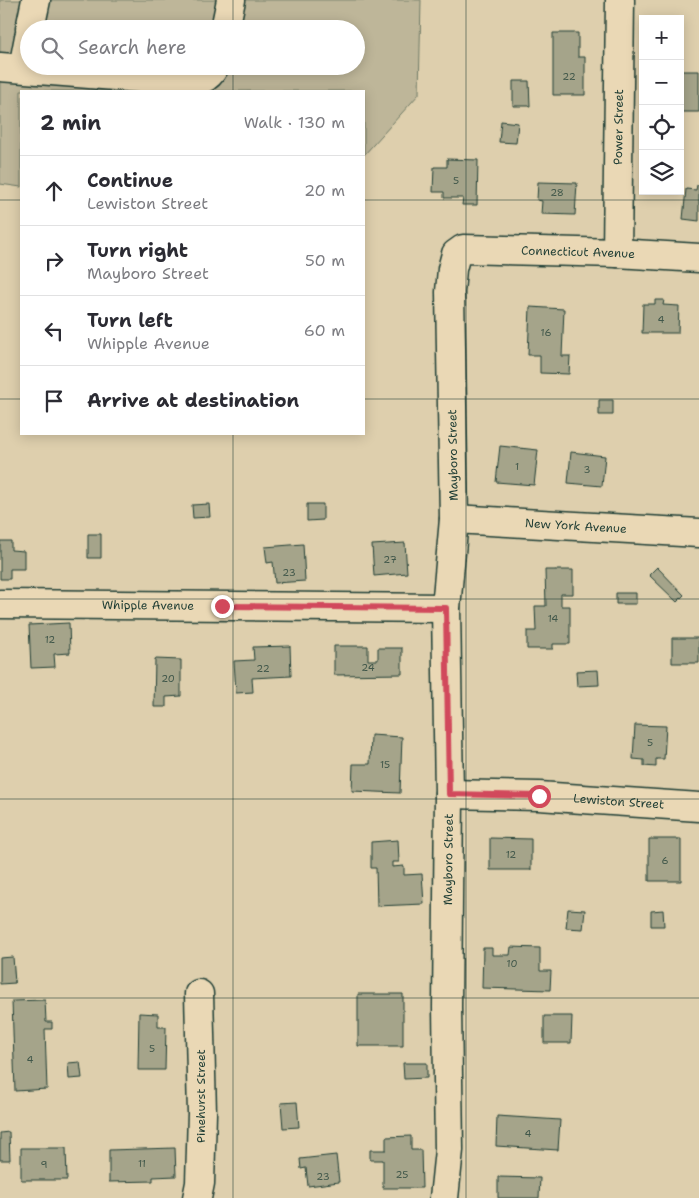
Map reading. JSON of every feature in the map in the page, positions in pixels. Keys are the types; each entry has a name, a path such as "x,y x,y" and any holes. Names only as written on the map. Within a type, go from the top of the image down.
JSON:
{"street":[{"path":"32,20 36,0"},
{"path":"227,20 231,0"},
{"name":"Power Street","path":"617,252 620,0"},
{"path":"11,68 20,52"},
{"path":"102,75 180,81 201,80 211,75"},
{"name":"Connecticut Avenue","path":"458,252 463,249 617,252 699,258"},
{"name":"Mayboro Street","path":"444,1198 449,1150 447,1008 449,794 446,608 454,518 450,292 452,269 458,252"},
{"name":"New York Avenue","path":"454,518 699,532"},
{"name":"Whipple Avenue","path":"0,604 446,608"},
{"name":"Lewiston Street","path":"449,794 539,796 699,807"},
{"name":"Pinehurst Street","path":"197,1198 200,1183 202,1113 199,994"}],"shaded area":[{"path":"0,0 421,0 419,94 365,154 365,90 20,90 20,187 0,184"}],"building":[{"path":"553,33 578,33 578,57 585,57 585,95 553,95"},
{"path":"684,71 699,71 699,112 684,112"},
{"path":"513,81 529,81 530,106 513,106"},
{"path":"501,121 518,123 516,143 499,142"},
{"path":"447,159 478,160 477,205 462,205 463,198 444,198 444,192 433,192 434,167 447,167"},
{"path":"538,182 577,183 575,215 541,214 542,201 537,200"},
{"path":"697,185 699,186 699,221 683,219 686,189 696,190"},
{"path":"655,300 664,300 663,305 679,306 678,333 642,333 643,304 655,304"},
{"path":"530,307 564,309 562,356 570,356 569,374 540,373 540,355 528,355"},
{"path":"599,400 613,400 613,415 599,415"},
{"path":"500,446 538,450 534,485 496,482"},
{"path":"571,452 605,456 602,486 568,483"},
{"path":"209,504 210,517 193,518 192,505"},
{"path":"307,504 323,504 323,520 307,521"},
{"path":"88,534 101,534 101,558 88,558"},
{"path":"0,541 11,541 11,550 24,551 24,569 10,569 10,579 0,579"},
{"path":"405,543 407,573 374,576 372,545"},
{"path":"303,544 305,581 275,583 273,562 267,563 265,547"},
{"path":"657,567 684,595 677,602 649,575"},
{"path":"545,570 573,570 573,594 561,594 561,606 570,606 570,644 553,644 553,649 527,649 527,631 536,631 535,606 546,606"},
{"path":"616,593 636,593 636,604 616,604"},
{"path":"69,623 70,653 54,654 55,667 31,668 29,625"},
{"path":"672,638 699,638 699,663 672,663"},
{"path":"290,646 291,676 252,678 253,692 236,693 234,661 254,660 253,647"},
{"path":"334,646 368,646 368,660 378,660 378,648 402,648 402,674 334,675"},
{"path":"155,659 181,660 181,696 166,697 166,707 154,707"},
{"path":"598,670 599,685 577,686 576,671"},
{"path":"635,725 666,726 664,759 656,759 656,767 644,766 644,760 633,759"},
{"path":"371,735 402,737 400,793 352,791 353,764 370,764"},
{"path":"490,838 531,839 531,870 490,870"},
{"path":"649,839 681,839 681,881 649,881"},
{"path":"398,840 399,862 392,862 392,867 404,866 404,875 422,874 424,904 377,906 376,868 371,868 371,842"},
{"path":"568,909 585,910 583,929 566,928"},
{"path":"663,910 664,926 651,926 651,911"},
{"path":"511,947 540,948 540,971 551,971 550,990 482,988 483,948 492,948 492,955 510,955"},
{"path":"13,957 15,983 0,984 0,958"},
{"path":"358,994 403,994 403,1046 358,1046"},
{"path":"45,1000 46,1022 52,1022 52,1029 45,1029 47,1089 15,1091 12,1001"},
{"path":"139,1013 158,1014 158,1027 166,1027 165,1070 138,1070"},
{"path":"544,1016 572,1016 571,1043 544,1043"},
{"path":"80,1062 82,1078 69,1079 68,1063"},
{"path":"403,1063 427,1063 427,1078 404,1079"},
{"path":"297,1102 299,1127 283,1128 281,1103"},
{"path":"497,1116 560,1120 558,1150 496,1146"},
{"path":"9,1132 10,1160 0,1160 0,1133"},
{"path":"411,1136 411,1150 421,1150 422,1188 383,1188 383,1160 370,1160 370,1150 386,1150 386,1137"},
{"path":"21,1148 66,1148 67,1180 21,1180"},
{"path":"175,1148 176,1176 153,1177 153,1181 109,1182 109,1150"},
{"path":"336,1155 339,1182 308,1186 306,1168 301,1169 300,1159"},
{"path":"498,1177 540,1178 539,1198 498,1198"}],"route":[{"path":"222,606 446,608 449,794 539,796"}]}
